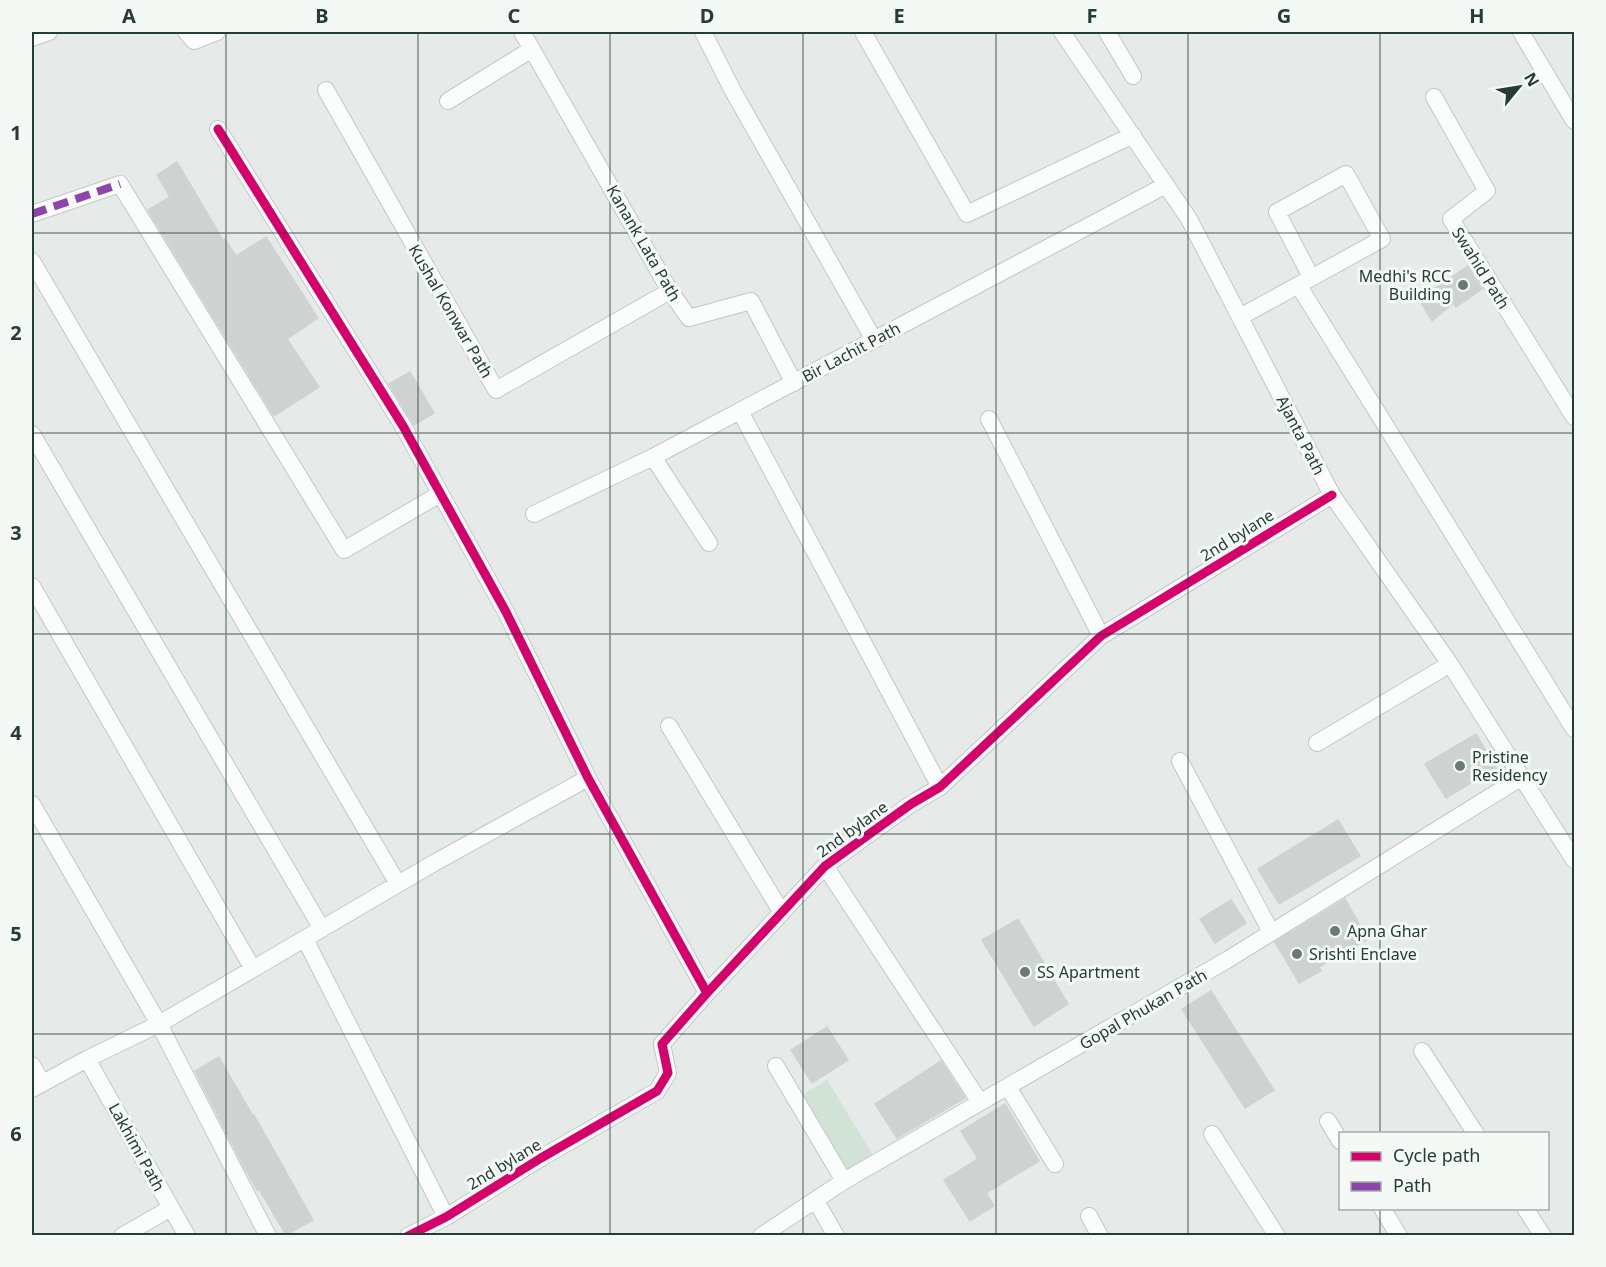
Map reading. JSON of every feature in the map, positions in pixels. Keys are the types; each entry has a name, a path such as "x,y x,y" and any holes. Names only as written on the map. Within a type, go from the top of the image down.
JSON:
{"street":[{"path":"32,38 49,32"},
{"path":"186,32 194,41 217,32"},
{"name":"Kanank Lata Path","path":"522,32 670,291 689,318 751,301 794,383"},
{"path":"703,32 732,91 874,340"},
{"path":"863,32 967,214 1133,135"},
{"name":"Ajanta Path","path":"1062,32 1189,219 1332,495 1450,664 1575,860"},
{"path":"1107,32 1133,76"},
{"path":"1521,32 1575,122"},
{"path":"448,101 532,49"},
{"name":"Kushal Konwar Path","path":"326,90 496,390 670,291"},
{"name":"Swahid Path","path":"1434,97 1487,191 1451,219 1575,417"},
{"path":"218,129 403,426 506,612 588,778 707,993"},
{"path":"1240,316 1306,284 1382,239 1346,174 1277,213 1306,284 1575,729"},
{"path":"32,214 120,184 344,549 440,494"},
{"name":"Bir Lachit Path","path":"534,514 653,458 1166,185"},
{"path":"32,261 398,884"},
{"path":"740,411 940,787"},
{"path":"989,419 1101,636"},
{"path":"32,434 322,929"},
{"path":"653,458 709,543"},
{"name":"2nd bylane","path":"408,1236 446,1216 657,1091 668,1073 662,1044 825,866 911,804 940,787 1101,636 1332,495"},
{"path":"32,586 253,969"},
{"path":"1317,743 1450,664"},
{"path":"669,726 782,913"},
{"path":"1180,761 1271,932"},
{"name":"Gopal Phukan Path","path":"761,1236 844,1181 1227,960 1522,777"},
{"path":"32,1065 37,1086 159,1024 398,884 588,778"},
{"path":"32,804 159,1024 268,1236"},
{"path":"825,866 980,1102"},
{"path":"305,939 446,1216"},
{"path":"1422,1051 1475,1132"},
{"name":"Lakhimi Path","path":"87,1059 187,1236"},
{"path":"776,1066 844,1181"},
{"path":"1008,1087 1055,1164"},
{"path":"1328,1121 1339,1138"},
{"path":"1212,1134 1277,1236"},
{"path":"816,1200 836,1236"},
{"path":"122,1236 171,1208"},
{"path":"1383,1210 1399,1236"},
{"path":"1526,1210 1543,1236"},
{"path":"1089,1216 1100,1236"}],"green space":[{"path":"827,1080 875,1158 846,1175 799,1097"}],"building":[{"path":"177,162 223,240 225,239 236,256 266,237 318,318 287,339 319,387 274,416 148,210 170,197 157,175"},
{"path":"1468,266 1482,289 1456,307 1454,303 1432,321 1419,299"},
{"path":"410,372 434,413 414,425 389,384"},
{"name":"Pristine Residency","path":"1476,734 1496,768 1446,798 1425,764"},
{"path":"1338,820 1360,856 1279,904 1258,869"},
{"path":"1345,899 1368,939 1319,967 1321,971 1299,983 1275,942"},
{"path":"1231,900 1246,923 1215,943 1200,919"},
{"name":"SS Apartment","path":"1018,919 1068,1004 1034,1026 982,940"},
{"path":"1211,991 1274,1090 1245,1108 1182,1009"},
{"path":"827,1027 848,1060 812,1083 791,1050"},
{"path":"219,1057 313,1220 286,1235 244,1167 195,1071"},
{"path":"941,1061 965,1098 897,1138 875,1104"},
{"path":"1005,1104 1039,1161 986,1193 994,1206 970,1221 944,1180 978,1159 961,1131"}],"marked path":[{"path":"32,214 120,184"}],"cycle path":[{"path":"218,129 403,426 506,612 588,778 707,993"},
{"path":"408,1236 446,1217 541,1158 657,1091 668,1073 662,1044 825,866 911,804 940,787 1101,636 1332,495"}],"place":[{"name":"Medhi's RCC Building","path":"1463,285"},
{"name":"Pristine Residency","path":"1460,766"},
{"name":"Apna Ghar","path":"1335,931"},
{"name":"Srishti Enclave","path":"1297,954"},
{"name":"SS Apartment","path":"1025,972"}]}
